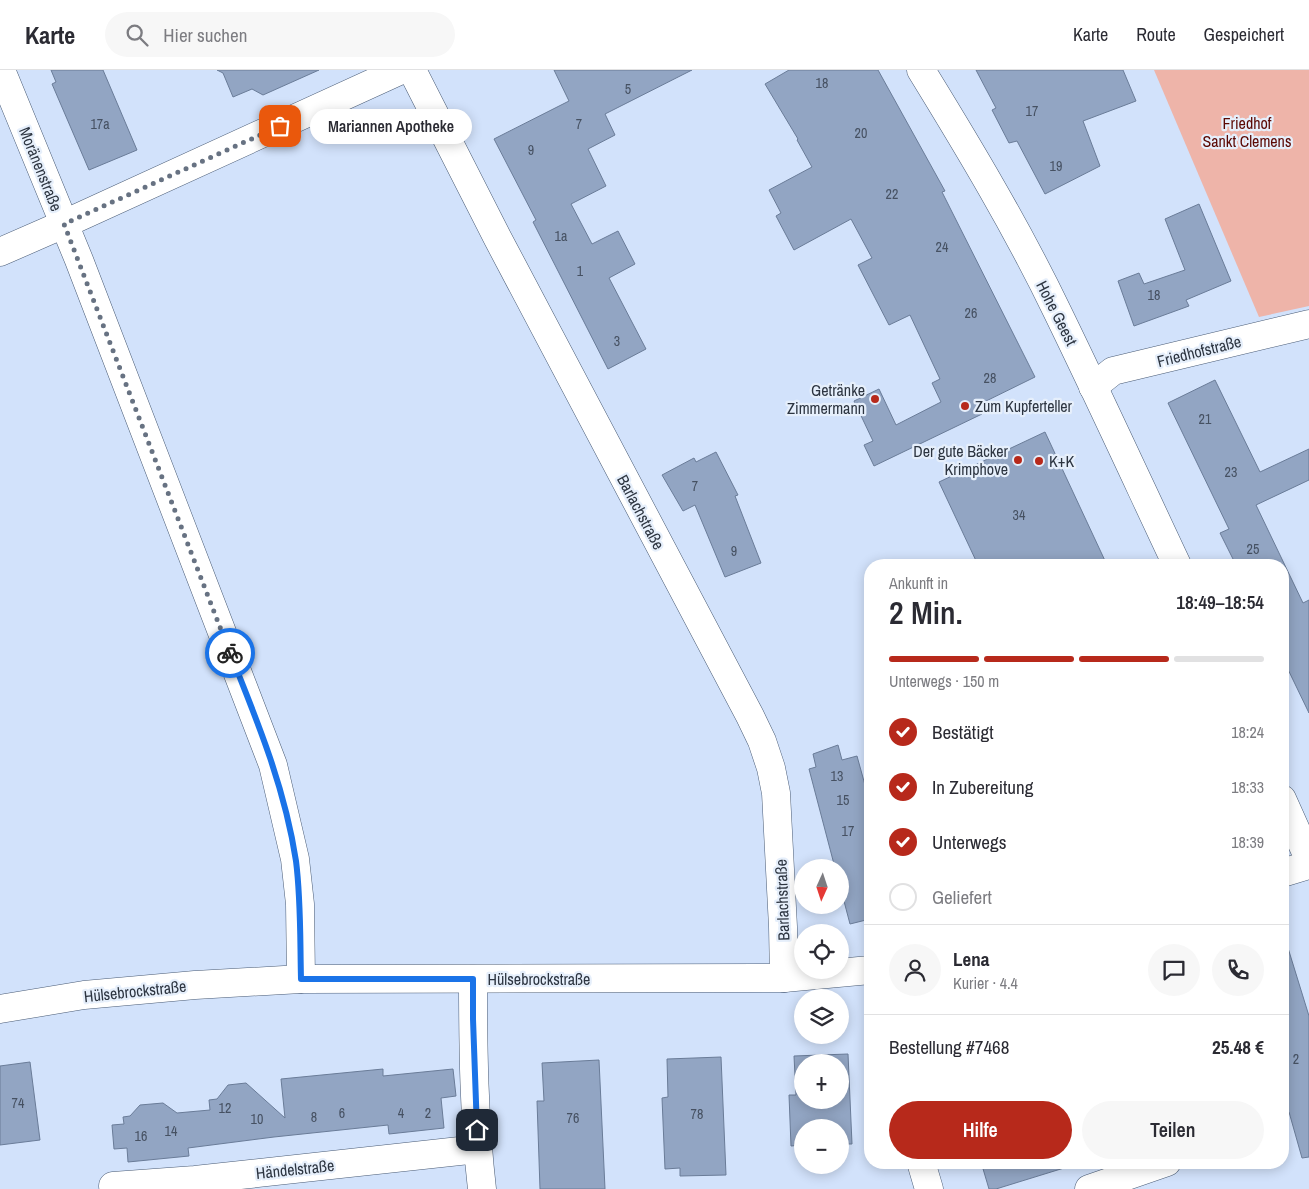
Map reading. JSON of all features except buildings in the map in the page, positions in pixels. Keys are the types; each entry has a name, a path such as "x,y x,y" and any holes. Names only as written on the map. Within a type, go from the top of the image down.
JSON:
{"street":[{"name":"Moränenstraße","path":"1,70 64,224 274,765 295,859 300,904 301,979"},
{"path":"0,252 401,70"},
{"name":"Barlachstraße","path":"412,70 502,246 762,741 776,794 784,978"},
{"name":"Hohe Geest","path":"921,70 1015,232 1057,310 1174,559"},
{"name":"Friedhofstraße","path":"1093,387 1113,371 1309,324"},
{"path":"1289,815 1309,859"},
{"path":"1289,871 1309,865"},
{"name":"Hülsebrockstraße","path":"0,1009 84,995 195,985 301,979 784,978 864,971"},
{"path":"473,979 478,1149 482,1189"},
{"name":"Händelstraße","path":"113,1186 196,1185 478,1149"},
{"path":"923,1169 929,1189"},
{"path":"1089,1189 1147,1169"}],"green space":[{"name":"Friedhof Sankt Clemens","path":"1154,70 1309,70 1309,306 1259,317"}],"way so far":[{"path":"230,653 64,224 280,126"}],"place":[{"name":"Mariannen Apotheke","path":"280,126"},
{"name":"Getränke Zimmermann","path":"875,399"},
{"name":"Zum Kupferteller","path":"965,406"},
{"name":"Der gute Bäcker Krimphove","path":"1018,460"},
{"name":"K+K","path":"1039,461"}],"route":[{"path":"230,653 274,765 289,829 295,859 300,904 301,979 473,979 477,1130"}]}
